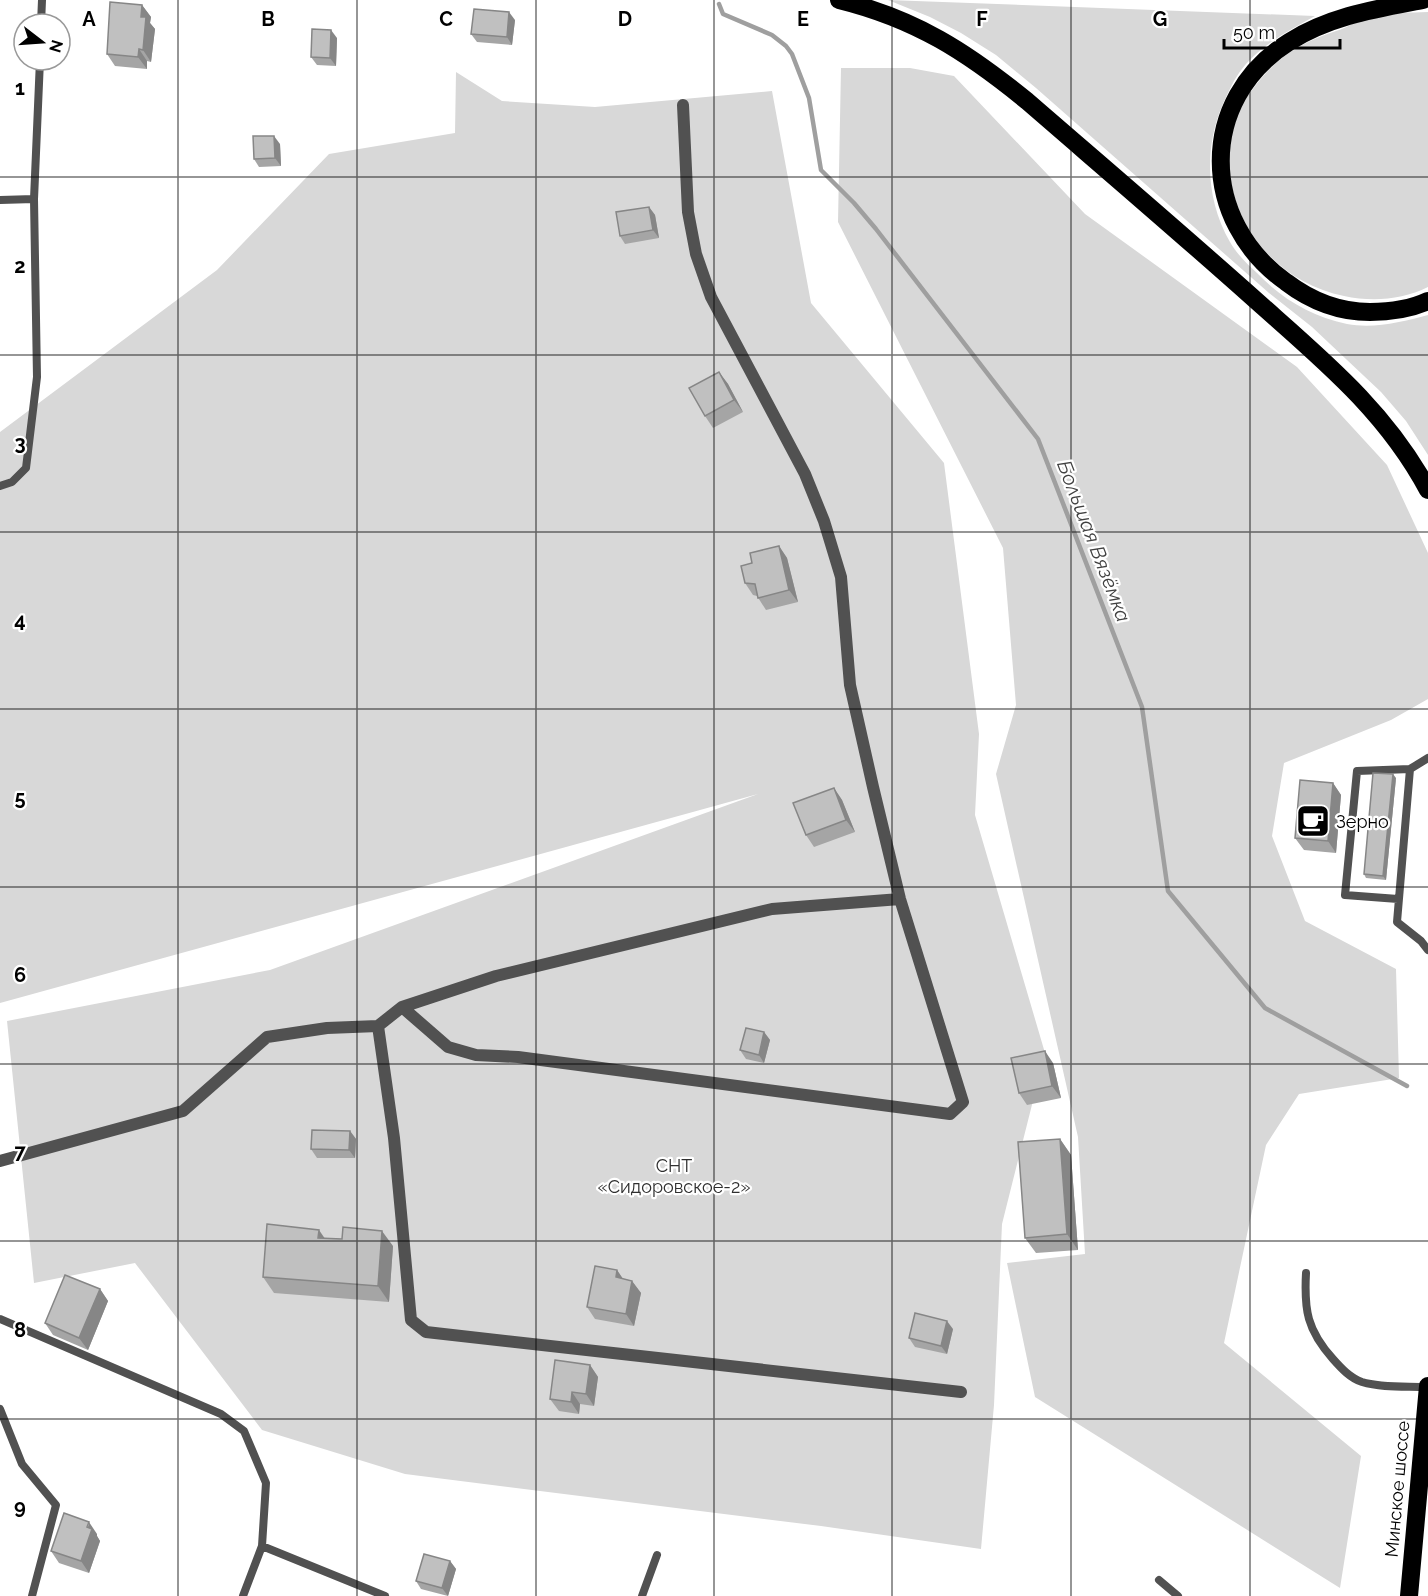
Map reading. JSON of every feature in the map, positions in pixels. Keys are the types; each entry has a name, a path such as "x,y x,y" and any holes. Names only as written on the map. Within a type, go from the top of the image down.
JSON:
{"highway":[{"path":"839,0 876,11 939,38 981,64 1027,101 1330,365 1381,419 1401,445 1428,490"},
{"path":"1423,0 1341,17 1305,33 1276,51 1254,71 1238,93 1226,122 1220,157 1227,203 1235,224 1258,258 1291,286 1328,305 1358,312 1401,309 1428,301"},
{"name":"Минское шоссе","path":"1409,1596 1428,1386"}],"street":[{"path":"402,1007 447,1047 476,1055 518,1057 950,1114 963,1102 900,899 850,685 841,577 824,521 805,474 711,297 696,254 688,212 683,105"},
{"path":"0,1161 183,1111 267,1037 327,1028 378,1026 402,1007 496,976 772,909 900,899"},
{"path":"378,1026 394,1138 411,1320 426,1332 961,1392"}],"lane":[{"path":"0,486 12,482 26,468 37,377 34,199 39,72"},
{"path":"0,200 34,199"},
{"path":"1398,899 1345,895 1357,771 1410,769 1428,758"},
{"path":"1410,769 1397,922 1421,941 1428,950"},
{"path":"1306,1273 1305,1296 1308,1320 1314,1335 1341,1368 1359,1381 1368,1384 1428,1386"},
{"path":"0,1319 221,1414 244,1431 266,1483 262,1546 243,1596"},
{"path":"0,1409 22,1464 56,1505 32,1596"},
{"path":"262,1546 385,1596"},
{"path":"642,1596 657,1555"},
{"path":"1159,1580 1178,1596"}],"green space":[{"path":"888,0 1315,16 1264,47 1246,64 1232,85 1222,106 1212,140 1210,175 1216,209 1230,242 1242,258 1277,291 1309,311 1334,321 1367,326 1428,315 1428,455 1406,421 1381,392 1312,327 1269,293 1036,88 996,55 961,33 930,17"},
{"path":"1428,12 1428,287 1408,295 1365,299 1344,296 1313,286 1286,270 1264,249 1246,225 1234,197 1229,167 1232,136 1242,105 1272,66 1301,46 1368,16"},
{"path":"841,68 910,68 954,76 1085,214 1297,367 1387,465 1428,553 1428,699 1391,720 1284,763 1272,836 1305,921 1396,969 1399,1078 1299,1094 1266,1145 1224,1343 1361,1456 1340,1588 1035,1397 1007,1263 1085,1254 1078,1137 996,774 1016,705 1003,548 838,222"},
{"name":"СНТ «Сидоровское-2»","path":"456,72 502,101 595,107 772,91 811,303 944,463 979,734 975,815 1045,1053 1002,1224 994,1405 981,1549 821,1526 405,1474 262,1430 135,1263 34,1283 7,1021 270,970 758,794 0,1003 0,432 217,270 329,154 455,133"}],"building":[{"path":"110,2 142,5 141,17 146,17 143,50 139,49 138,57 107,54"},
{"path":"474,9 509,12 507,37 471,34"},
{"path":"312,29 331,30 330,58 311,57"},
{"path":"253,136 274,136 275,158 254,159"},
{"path":"649,207 653,230 620,236 616,212"},
{"path":"719,372 734,400 705,416 689,388"},
{"path":"779,546 789,590 758,598 755,584 745,583 741,566 752,563 750,553"},
{"path":"1373,773 1393,774 1383,876 1364,874"},
{"path":"1300,780 1333,783 1328,841 1295,838"},
{"path":"834,788 846,820 806,835 793,803"},
{"path":"746,1028 764,1032 759,1055 740,1050"},
{"path":"1045,1051 1052,1086 1019,1093 1011,1058"},
{"path":"312,1130 350,1131 349,1150 311,1149"},
{"path":"1060,1139 1067,1234 1025,1238 1018,1142"},
{"path":"267,1224 319,1230 318,1238 342,1239 343,1227 382,1231 378,1286 263,1277"},
{"path":"595,1266 617,1270 616,1277 632,1281 626,1314 587,1307"},
{"path":"65,1275 100,1289 79,1338 45,1323"},
{"path":"915,1313 947,1321 941,1346 909,1338"},
{"path":"555,1360 590,1365 586,1394 572,1392 571,1402 550,1399"},
{"path":"64,1513 89,1522 87,1527 92,1529 81,1561 51,1551"},
{"path":"424,1554 450,1561 442,1588 416,1581"}],"waterway":[{"name":"Большая Вязёмка","path":"719,4 723,14 772,35 792,54 809,98 821,170 876,229 1038,439 1142,707 1168,891 1265,1008 1407,1086"}],"place":[{"name":"Зерно","path":"1313,821"}]}
